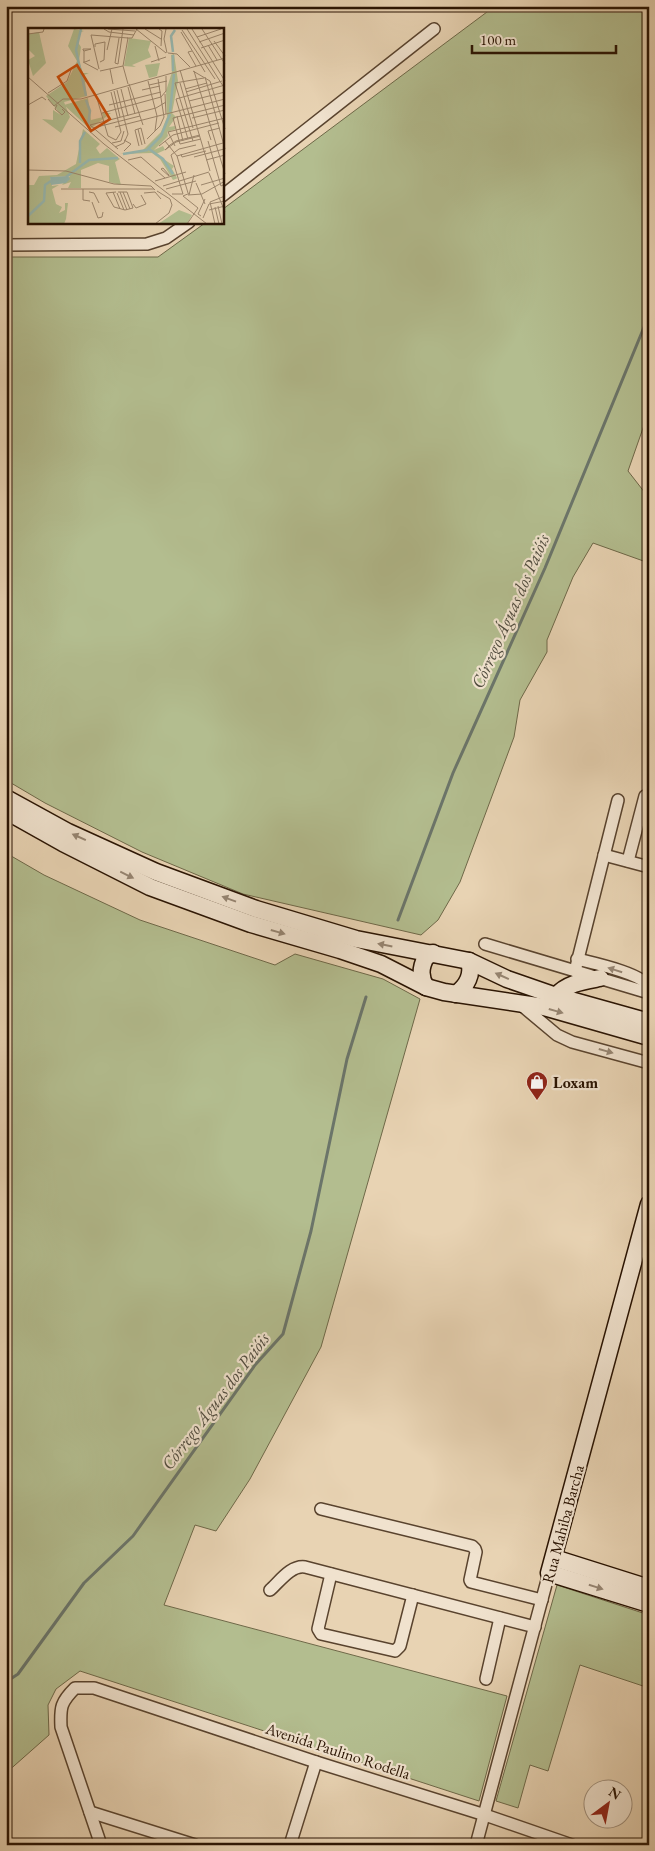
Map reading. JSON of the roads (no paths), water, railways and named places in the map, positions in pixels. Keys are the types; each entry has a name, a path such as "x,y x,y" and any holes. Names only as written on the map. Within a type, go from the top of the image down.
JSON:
{"main road":[{"path":"6,798 68,832 156,872 256,909 356,939 469,961 507,979 559,993 649,1022"},
{"path":"6,811 63,844 150,887 251,924 381,964 426,987 456,994 544,1007 649,1037"},
{"path":"426,987 423,982 421,969 426,957 433,953"},
{"path":"456,994 468,980 471,968 469,961"},
{"path":"559,993 578,983 600,978"},
{"name":"Rua Mahiba Barcha","path":"552,1566 649,1204"},
{"path":"552,1566 642,1594"}],"street":[{"path":"224,194 434,29"},
{"path":"6,245 147,244 166,238 186,224"},
{"path":"628,861 645,796"},
{"path":"559,993 561,980 578,958 618,800"},
{"path":"604,854 649,867"},
{"path":"485,944 649,992"},
{"path":"578,958 639,977 648,984 649,988"},
{"path":"519,1003 557,1035 572,1042 649,1063"},
{"path":"321,1509 472,1546 476,1552 471,1582 542,1600"},
{"path":"270,1590 293,1569 299,1566 535,1627"},
{"name":"Rua Mahiba Barcha","path":"476,1845 552,1566"},
{"path":"331,1574 318,1629 321,1634 395,1651 400,1646 413,1596"},
{"path":"486,1679 500,1618"},
{"name":"Avenida Paulino Rodella","path":"90,1812 61,1727 60,1708 67,1696 75,1688 94,1688 572,1845"},
{"path":"290,1845 316,1762"},
{"path":"90,1812 101,1845"},
{"path":"90,1812 196,1845"}],"waterway":[{"name":"Córrego Águas dos Paióis","path":"398,920 453,773 545,568 649,315"},
{"name":"Córrego Águas dos Paióis","path":"6,1682 18,1674 84,1583 133,1536 255,1365 283,1334 311,1231 347,1059 366,997"}],"place":[{"name":"Loxam","path":"537,1101"}]}
